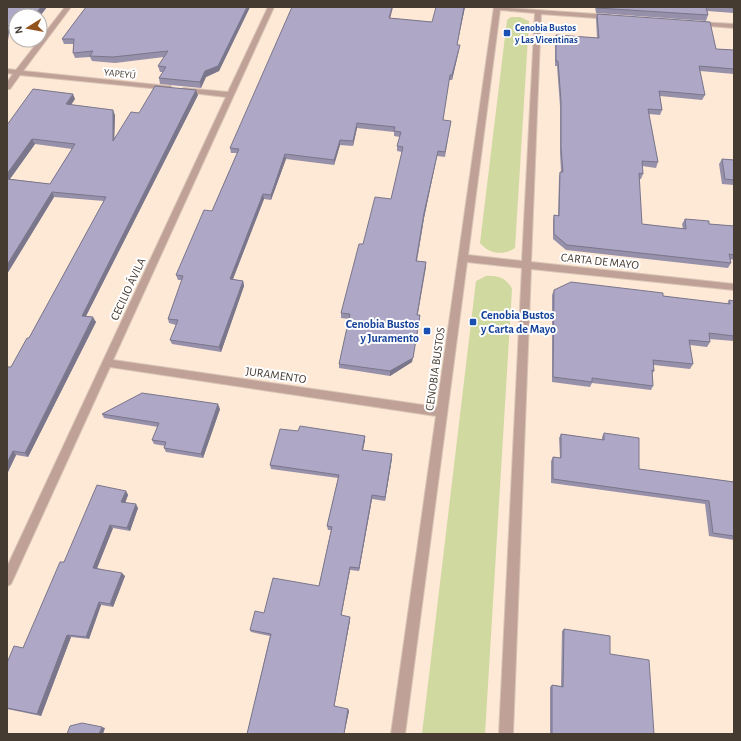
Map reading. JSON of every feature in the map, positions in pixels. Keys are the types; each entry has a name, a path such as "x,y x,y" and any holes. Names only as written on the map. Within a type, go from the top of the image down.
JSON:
{"street":[{"path":"7,87 68,7"},
{"name":"CECILIO ÁVILA","path":"7,580 272,7"},
{"path":"497,7 616,17"},
{"name":"CENOBIA BUSTOS","path":"398,734 497,7"},
{"path":"506,734 538,11"},
{"path":"687,23 734,26"},
{"name":"YAPEYÚ","path":"7,71 231,95"},
{"name":"CARTA DE MAYO","path":"463,258 734,287"},
{"name":"JURAMENTO","path":"107,363 442,412"}],"green space":[{"path":"511,17 520,17 529,21 515,248 510,251 496,253 488,250 480,243 507,20"},
{"path":"486,276 501,278 510,285 512,289 485,734 422,734 476,281"}],"building":[{"path":"7,7 41,7 8,8 7,26"},
{"path":"86,7 247,7 218,66 205,71 200,82 159,78 166,67 158,66 168,51 113,57 90,56 93,51 73,53 74,39 62,39"},
{"path":"292,7 392,7 389,18 432,22 436,7 464,7 457,45 460,45 452,75 450,75 443,120 451,121 445,152 438,151 424,213 416,261 426,262 417,315 420,315 413,358 390,371 339,364 350,314 341,313 359,244 363,244 375,197 391,199 403,147 397,146 401,132 394,131 395,127 357,123 353,141 340,140 334,160 285,154 271,195 263,194 230,279 243,281 219,347 170,340 178,320 168,319 183,276 176,275 204,210 212,211 239,149 230,148"},
{"path":"706,7 708,15 597,8"},
{"path":"597,14 710,22 716,49 734,50 734,69 699,66 705,95 659,91 662,110 648,109 658,162 642,161 643,174 639,173 642,224 686,229 685,219 709,221 709,224 734,226 734,255 729,254 731,263 567,245 554,234 554,215 559,216 560,172 563,172 561,148 561,101 558,61 556,61 556,35 599,38"},
{"path":"155,86 196,90 82,316 93,317 25,453 13,451 7,463 7,367 11,367 27,338 29,338 106,197 52,192 7,265 7,179 50,184 75,144 32,139 7,174 7,125 33,89 73,94 66,104 113,110 113,141 131,112 139,113"},
{"path":"722,159 734,160 734,180 725,179"},
{"path":"571,282 663,293 663,296 730,304 729,300 734,301 734,336 709,333 710,342 689,340 693,364 653,360 653,386 592,378 592,382 553,377 554,290"},
{"path":"142,393 218,404 201,454 164,448 166,442 152,440 159,423 102,414"},
{"path":"300,426 365,436 362,450 392,454 385,497 372,495 359,568 350,567 341,615 350,617 334,706 348,709 344,734 247,734 271,634 250,630 255,611 264,613 273,578 319,586 332,527 327,526 339,475 270,465 280,429 298,431"},
{"path":"604,433 639,438 639,469 734,482 734,536 713,533 709,501 553,479 553,457 561,458 561,434 604,440"},
{"path":"97,485 126,491 121,502 136,504 127,528 110,525 93,568 122,573 110,604 99,602 86,637 67,635 37,714 7,708 7,663 14,646 23,648 60,562 64,562"},
{"path":"564,629 610,636 610,654 649,660 654,734 552,734 552,685 563,687"},
{"path":"82,723 102,727 99,734 67,734 70,726"}],"place":[{"name":"Cenobia Bustos y Las Vicentinas","path":"507,33"},
{"name":"Cenobia Bustos y Carta de Mayo","path":"473,322"},
{"name":"Cenobia Bustos y Juramento","path":"427,331"}]}
